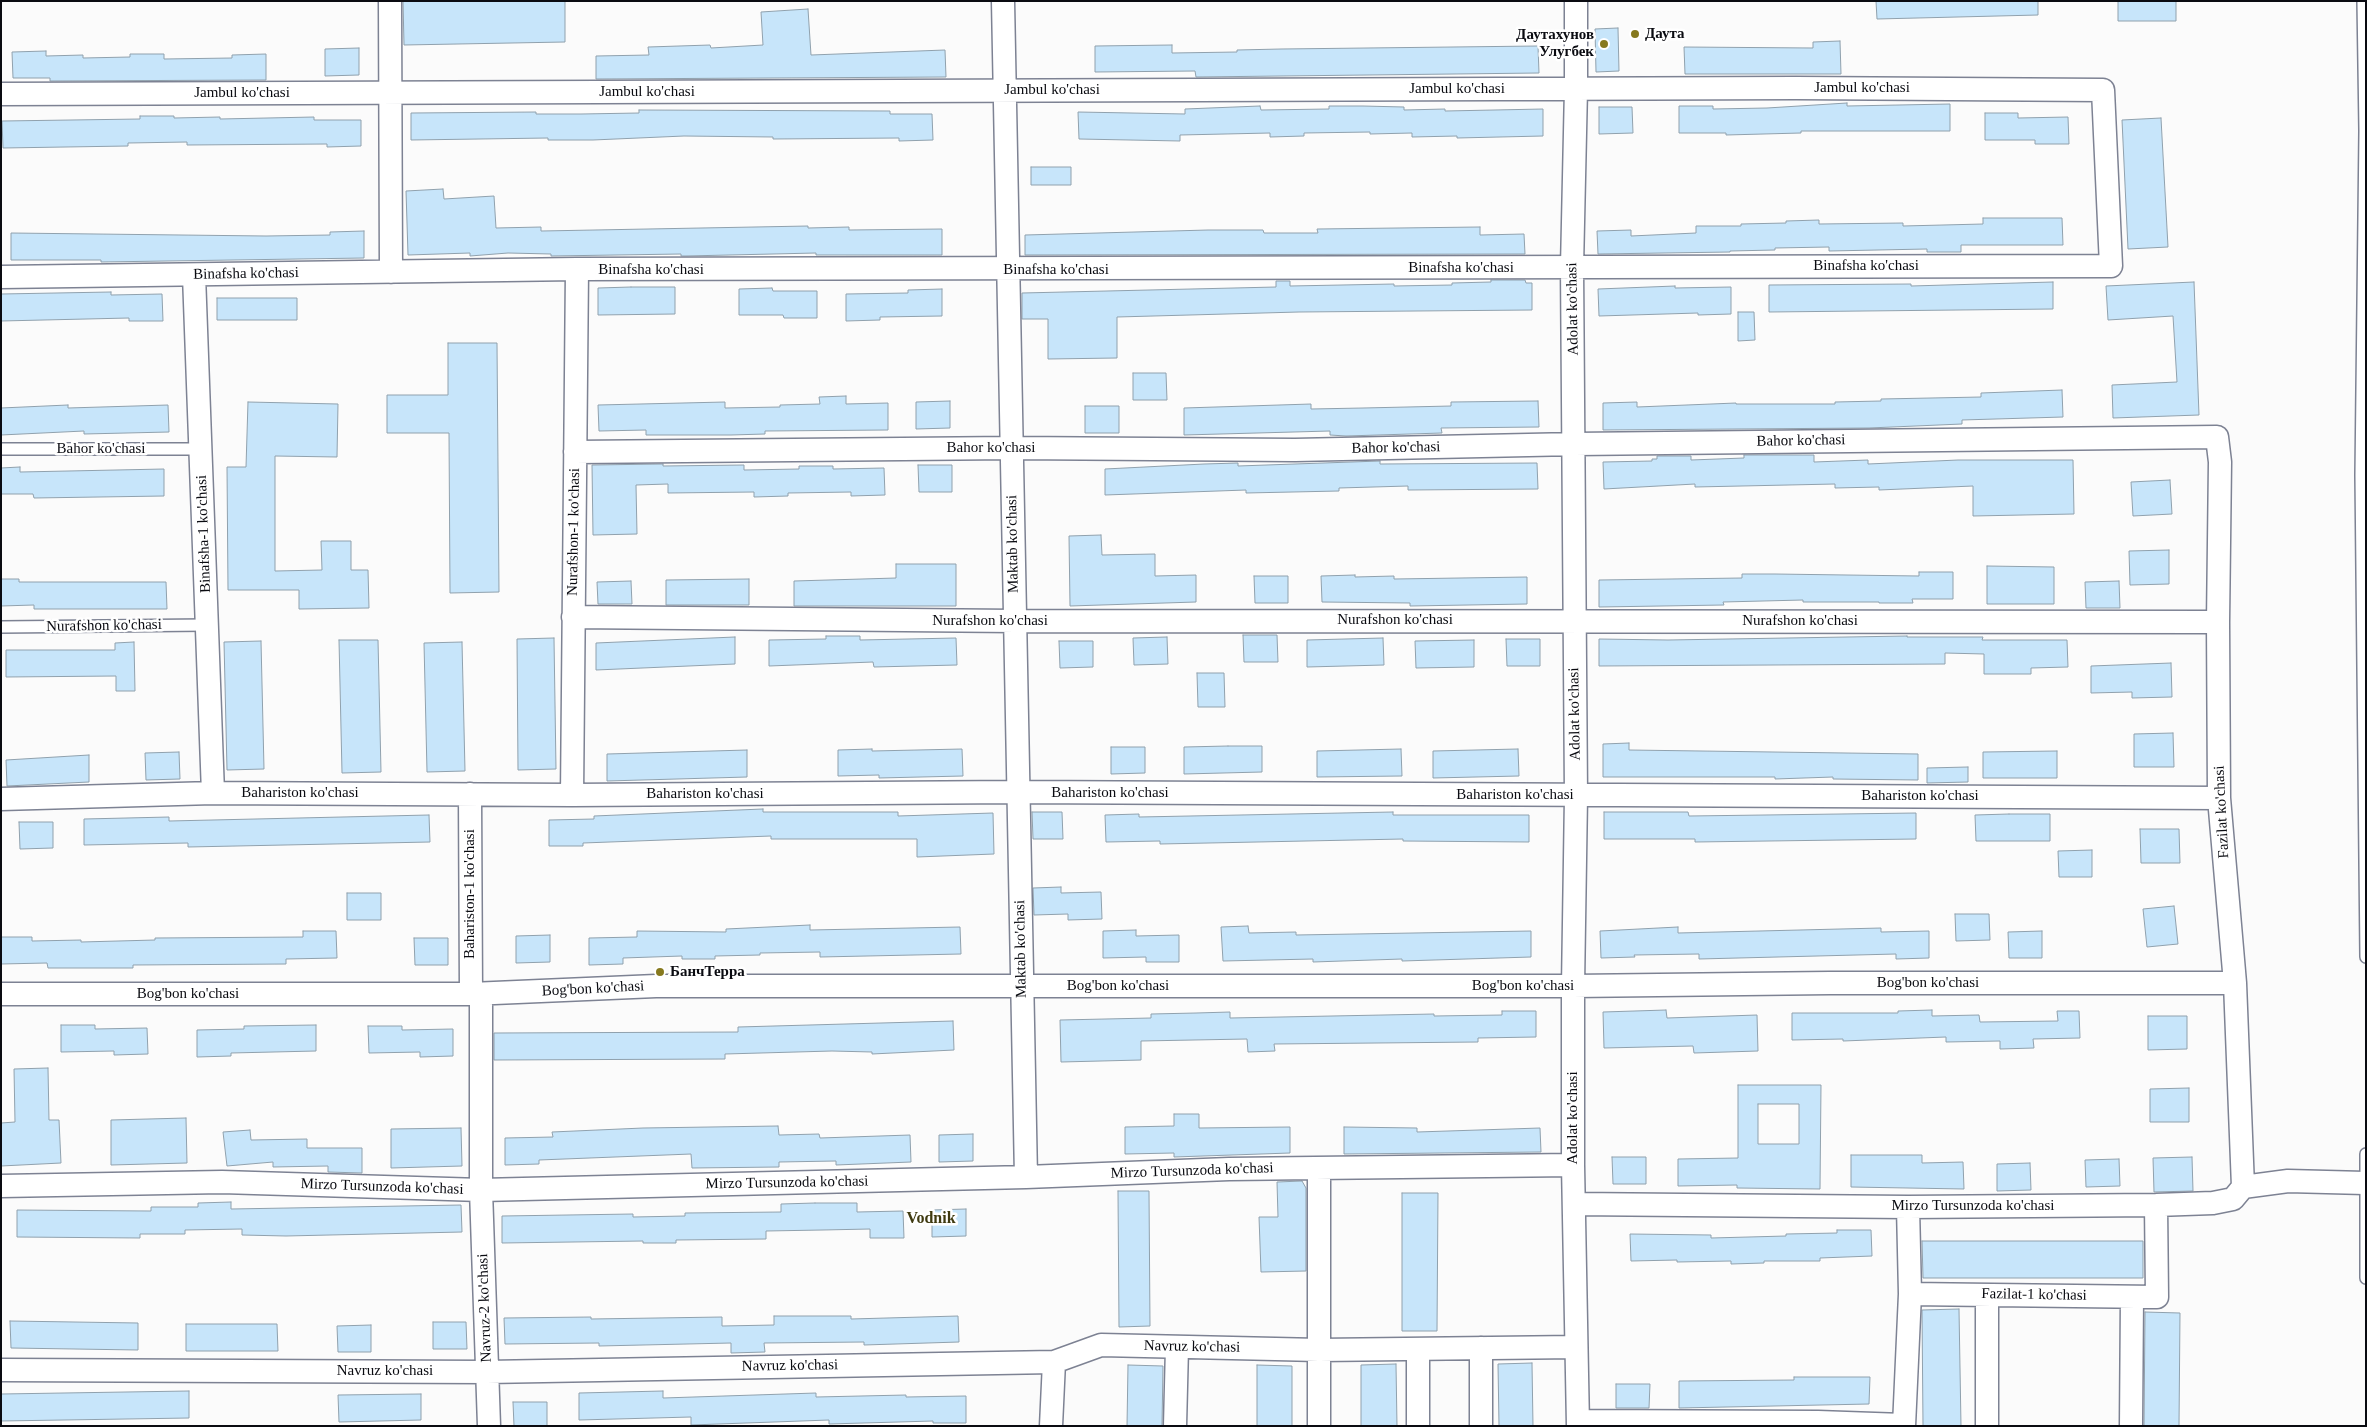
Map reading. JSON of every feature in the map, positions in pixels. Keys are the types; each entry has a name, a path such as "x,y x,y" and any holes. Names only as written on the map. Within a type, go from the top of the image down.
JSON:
{"street":[{"path":"390,1 391,272"},
{"name":"Maktab ko'chasi","path":"1003,1 1026,1177"},
{"name":"Adolat ko'chasi","path":"1576,1 1572,267 1575,444 1576,796 1573,1165 1578,1423"},
{"name":"Jambul ko'chasi","path":"1,94 1576,88 2103,90 2111,266"},
{"name":"Binafsha ko'chasi","path":"1,277 576,270 2111,266"},
{"name":"Nurafshon-1 ko'chasi","path":"572,795 576,270"},
{"name":"Binafsha-1 ko'chasi","path":"194,275 213,793"},
{"name":"Bahor ko'chasi","path":"575,452 1012,448 1295,450 1575,444 2216,437"},
{"name":"Fazilat ko'chasi","path":"2216,437 2220,462 2218,798 2235,983 2243,1187"},
{"name":"Nurafshon ko'chasi","path":"573,617 1015,621 2218,622"},
{"name":"Bahariston ko'chasi","path":"1,799 213,793 572,795 1018,792 2218,798"},
{"name":"Bahariston-1 ko'chasi","path":"470,794 481,1190"},
{"name":"Bog'bon ko'chasi","path":"1,994 476,994 656,986 1573,986 1830,983 2235,983"},
{"name":"Mirzo Tursunzoda ko'chasi","path":"1,1186 222,1182 481,1190 1026,1177 1229,1169 1573,1165"},
{"path":"1319,1168 1319,1426"},
{"name":"Mirzo Tursunzoda ko'chasi","path":"1574,1204 1908,1207 2156,1205 2213,1203 2233,1199 2243,1187 2288,1181 2365,1183"},
{"name":"Navruz-2 ko'chasi","path":"481,1190 489,1426"},
{"name":"Fazilat-1 ko'chasi","path":"1910,1294 2158,1297 2156,1205"},
{"path":"1578,1423 1904,1425 1910,1294 1908,1207"},
{"path":"1987,1295 1987,1426"},
{"path":"2131,1426 2132,1297"},
{"name":"Navruz ko'chasi","path":"1,1370 488,1372 1054,1362 1101,1345 1319,1350 1576,1347"},
{"path":"1174,1426 1177,1347"},
{"path":"1481,1348 1481,1426"},
{"path":"1418,1349 1418,1426"},
{"path":"1051,1426 1054,1362"}],"lane":[{"path":"2363,1 2364,141 2361,485 2366,957"},
{"name":"Bahor ko'chasi","path":"1,449 201,449"},
{"name":"Nurafshon ko'chasi","path":"1,627 207,625"},
{"path":"2366,1154 2366,1278"}],"building":[{"path":"403,1 565,1 565,42 404,45"},
{"path":"1876,1 2038,1 2038,15 1877,19"},
{"path":"2118,1 2176,1 2176,21 2118,21"},
{"path":"808,9 811,55 945,50 946,77 596,79 596,56 649,55 648,47 710,45 711,48 763,45 761,12"},
{"path":"1618,28 1619,71 1596,72 1595,29"},
{"path":"1840,41 1841,74 1685,74 1684,47 1813,48 1813,42"},
{"path":"1172,45 1172,53 1281,49 1538,46 1539,73 1196,77 1195,71 1095,72 1095,46"},
{"path":"359,48 359,75 325,76 325,49"},
{"path":"46,51 46,56 83,55 83,58 130,57 130,54 164,54 164,59 232,58 232,55 266,54 266,80 50,81 50,78 13,78 12,52"},
{"path":"1847,103 1847,106 1950,104 1950,131 1801,131 1801,133 1726,135 1726,133 1679,133 1679,106 1713,106 1713,109"},
{"path":"1260,106 1261,110 1329,109 1329,106 1404,107 1404,110 1445,109 1445,111 1543,109 1543,136 1412,137 1412,133 1370,134 1370,132 1304,133 1304,136 1270,137 1270,133 1180,135 1180,141 1079,139 1078,112 1185,114 1185,109"},
{"path":"1599,107 1632,107 1633,133 1599,134"},
{"path":"639,110 890,111 890,114 932,114 933,140 899,141 899,138 773,139 773,137 684,136 593,140 548,140 548,138 411,140 411,113 536,112 536,114 581,114 639,113"},
{"path":"1985,113 2018,113 2018,118 2068,117 2069,144 2035,144 2035,140 1985,140"},
{"path":"140,116 174,116 174,118 220,117 220,119 314,117 314,120 361,120 361,146 327,147 327,144 187,145 187,142 128,143 128,146 3,148 2,121 140,119"},
{"path":"2161,118 2168,247 2128,249 2122,120"},
{"path":"1031,167 1071,167 1071,185 1031,185"},
{"path":"443,189 444,199 494,196 496,228 541,227 541,231 808,226 808,228 849,227 849,230 942,229 942,255 816,255 816,253 686,256 681,256 681,254 551,256 551,254 508,253 470,256 470,253 408,255 406,191"},
{"path":"1983,218 2062,218 2063,245 1961,245 1961,252 1927,252 1927,249 1829,251 1829,247 1775,248 1775,250 1730,252 1598,254 1597,231 1631,230 1631,236 1696,233 1696,226 1741,226 1741,224 1786,223 1786,221 1819,220 1819,224 1903,223 1903,226 1983,224"},
{"path":"1480,227 1480,235 1524,234 1525,254 1025,255 1025,235 1208,230 1318,233 1317,229"},
{"path":"364,231 364,258 101,262 101,260 11,260 11,233 266,236 330,235 330,232"},
{"path":"1491,280 1525,280 1526,283 1532,283 1532,310 1299,312 1117,317 1117,358 1048,359 1048,319 1022,319 1022,293 1276,287 1276,281 1290,281 1290,286 1394,284 1394,286 1452,285 1452,283 1491,282"},
{"path":"2053,282 2053,309 1769,312 1769,285 1911,284 1911,286"},
{"path":"2194,282 2199,415 2113,418 2112,385 2177,382 2173,316 2108,320 2106,286"},
{"path":"1675,286 1675,288 1731,287 1731,314 1599,316 1598,289"},
{"path":"675,287 675,314 598,315 598,288"},
{"path":"772,288 773,291 817,291 817,318 784,318 783,315 739,315 739,289"},
{"path":"942,289 942,316 880,317 880,320 846,321 846,294 908,293 908,290"},
{"path":"111,292 111,295 162,294 163,321 129,321 129,318 1,321 1,294"},
{"path":"217,298 297,298 297,320 217,320"},
{"path":"1738,312 1754,312 1755,340 1738,341"},
{"path":"448,343 497,343 499,592 450,593 449,433 387,433 387,395 448,395"},
{"path":"1133,373 1166,373 1167,400 1133,400"},
{"path":"2062,390 2063,417 1962,420 1962,424 1869,428 1603,430 1603,403 1637,402 1637,407 1736,403 1835,404 1835,402 1881,401 1881,399 1981,397 1981,393"},
{"path":"846,396 846,404 888,403 888,430 765,431 765,434 731,435 646,435 646,430 599,431 598,405 725,402 725,408 780,407 780,405 820,404 819,397"},
{"path":"950,401 950,428 916,429 916,402"},
{"path":"1538,401 1539,427 1441,428 1442,433 1346,436 1330,435 1330,431 1184,435 1184,408 1311,404 1311,409 1363,408 1451,406 1451,402"},
{"path":"248,402 338,404 337,457 275,456 275,571 322,570 321,541 351,541 351,570 368,570 369,608 299,609 299,590 228,590 227,467 246,467"},
{"path":"68,405 68,408 168,405 169,432 84,434 84,431 1,435 1,408"},
{"path":"1085,406 1119,406 1119,433 1085,433"},
{"path":"1744,455 1814,455 1814,462 1868,460 1868,464 1958,460 2073,460 2074,514 1973,516 1973,486 1879,490 1879,487 1835,488 1835,484 1695,487 1695,484 1604,489 1603,462 1652,461 1652,459 1657,459 1657,456 1691,456 1691,460 1744,458"},
{"path":"1380,461 1380,464 1537,463 1538,489 1408,490 1408,486 1339,488 1339,491 1246,493 1246,490 1105,495 1105,469 1238,463 1238,466"},
{"path":"663,464 663,466 744,465 744,470 799,469 799,466 833,466 833,469 884,468 885,495 851,496 851,492 788,493 788,496 754,497 754,492 668,493 668,484 636,485 637,534 593,535 592,465"},
{"path":"918,465 952,465 952,492 919,492"},
{"path":"20,467 20,472 164,469 164,496 34,498 33,494 1,494 1,468"},
{"path":"2170,480 2172,514 2133,516 2131,482"},
{"path":"1101,535 1102,555 1155,554 1155,576 1196,575 1196,602 1070,606 1069,536"},
{"path":"2169,550 2169,584 2130,585 2129,551"},
{"path":"896,564 956,564 956,606 794,606 794,581 896,578"},
{"path":"1987,566 2054,567 2054,604 1987,604"},
{"path":"1919,572 1953,572 1953,599 1912,599 1913,603 1803,602 1803,600 1723,602 1724,605 1599,607 1599,580 1742,578 1742,574 1919,576"},
{"path":"1355,575 1355,577 1394,576 1394,579 1527,577 1527,604 1410,606 1410,603 1322,602 1321,576"},
{"path":"1254,576 1288,576 1288,603 1255,603"},
{"path":"1,579 19,579 19,582 166,582 167,609 34,609 34,605 1,606"},
{"path":"749,579 749,605 666,605 666,580"},
{"path":"631,581 632,604 598,604 597,582"},
{"path":"2119,581 2120,608 2086,608 2085,582"},
{"path":"1243,635 1277,635 1278,662 1244,662"},
{"path":"826,636 860,636 860,640 956,638 957,665 874,667 873,662 769,666 769,640 826,639"},
{"path":"1907,636 1983,637 1982,640 2067,640 2068,667 2031,668 2031,674 1984,674 1984,654 1945,653 1945,664 1599,666 1599,639 1668,640"},
{"path":"735,637 735,664 596,670 596,643"},
{"path":"1167,637 1168,664 1134,665 1133,638"},
{"path":"554,638 556,769 518,770 517,639"},
{"path":"1383,638 1384,665 1307,667 1307,640"},
{"path":"1506,639 1540,639 1540,666 1507,666"},
{"path":"339,640 378,640 381,772 342,773"},
{"path":"1474,640 1474,667 1416,668 1415,641"},
{"path":"261,641 264,769 227,770 224,642"},
{"path":"1059,641 1093,641 1093,667 1060,668"},
{"path":"134,642 135,691 116,691 116,676 6,677 6,650 115,650 115,643"},
{"path":"462,642 465,771 427,772 424,643"},
{"path":"2171,663 2172,697 2132,698 2132,692 2091,693 2091,666"},
{"path":"1197,673 1224,673 1225,707 1198,707"},
{"path":"2173,733 2174,767 2134,767 2134,734"},
{"path":"1629,743 1629,750 1918,754 1918,780 1833,779 1833,777 1775,779 1775,777 1603,777 1603,744"},
{"path":"1262,746 1262,772 1184,774 1184,747"},
{"path":"1111,747 1145,747 1145,773 1111,774"},
{"path":"872,749 872,751 962,749 963,776 879,778 879,775 838,776 838,750"},
{"path":"1401,749 1402,776 1317,777 1317,751"},
{"path":"1518,749 1519,776 1433,778 1433,751"},
{"path":"747,750 747,777 607,781 607,754"},
{"path":"2057,751 2057,778 1983,778 1983,752"},
{"path":"179,752 180,779 146,780 145,753"},
{"path":"89,755 89,782 7,786 6,760"},
{"path":"1968,767 1968,782 1927,783 1927,768"},
{"path":"763,809 763,812 898,812 898,816 993,813 994,854 917,857 917,839 771,839 771,836 583,843 583,846 549,846 549,820 594,819 594,816"},
{"path":"1032,812 1062,812 1063,839 1033,839"},
{"path":"1393,812 1393,815 1529,815 1529,842 1403,841 1403,839 1160,844 1160,841 1106,842 1105,815 1139,814 1139,817"},
{"path":"1604,812 1688,812 1689,816 1916,813 1916,839 1695,842 1695,839 1604,839"},
{"path":"2050,814 2050,841 1976,841 1975,815"},
{"path":"429,815 430,842 188,847 188,843 84,845 84,819 169,817 169,821"},
{"path":"19,822 53,822 53,848 20,849"},
{"path":"2140,829 2179,829 2180,863 2141,863"},
{"path":"2092,850 2092,877 2059,877 2058,851"},
{"path":"1061,887 1061,893 1101,892 1102,919 1068,920 1068,914 1034,915 1033,888"},
{"path":"347,893 381,893 381,920 347,920"},
{"path":"2174,906 2178,944 2147,947 2143,909"},
{"path":"1955,914 1989,914 1990,940 1956,941"},
{"path":"810,925 810,930 960,927 961,954 820,957 820,952 760,953 760,955 715,956 715,959 682,959 682,956 623,958 623,964 589,965 589,938 637,937 637,931 726,932 726,929"},
{"path":"1248,926 1249,933 1296,932 1296,935 1531,931 1531,957 1402,961 1402,959 1313,962 1313,959 1223,961 1221,927"},
{"path":"1678,927 1678,933 1881,928 1881,932 1929,931 1929,958 1896,959 1896,954 1699,959 1699,954 1634,955 1635,957 1601,958 1600,931"},
{"path":"1136,930 1136,936 1179,935 1179,962 1146,962 1146,957 1103,958 1103,931"},
{"path":"303,931 336,931 337,958 286,959 286,964 133,965 133,968 48,968 47,963 1,964 1,937 32,937 32,941 81,940 81,942 155,940 155,938 303,937"},
{"path":"2042,931 2042,958 2009,958 2008,932"},
{"path":"550,935 550,962 516,963 516,936"},
{"path":"414,938 448,938 448,965 415,965"},
{"path":"1666,1010 1667,1018 1757,1015 1758,1051 1694,1053 1693,1046 1604,1048 1603,1012"},
{"path":"1932,1010 1932,1016 1979,1015 1980,1022 2058,1021 2057,1011 2079,1011 2080,1038 2033,1039 2034,1048 2000,1049 2000,1041 1946,1042 1946,1037 1843,1041 1843,1039 1792,1040 1792,1013 1898,1013 1898,1011"},
{"path":"1502,1011 1536,1011 1536,1037 1478,1038 1478,1042 1274,1044 1275,1051 1248,1052 1247,1039 1141,1041 1141,1060 1061,1062 1060,1020 1151,1018 1151,1014 1230,1012 1230,1018 1434,1014 1434,1016 1502,1015"},
{"path":"2148,1016 2187,1016 2187,1049 2148,1050"},
{"path":"953,1021 954,1050 872,1054 872,1052 832,1051 725,1054 725,1059 494,1060 494,1033 738,1032 738,1027"},
{"path":"61,1025 95,1025 95,1029 147,1028 148,1054 114,1055 114,1051 61,1052"},
{"path":"316,1025 316,1051 231,1053 231,1056 197,1057 197,1030 244,1029 244,1026"},
{"path":"368,1026 402,1026 402,1030 453,1029 453,1056 420,1057 420,1052 369,1053"},
{"path":"48,1068 49,1120 59,1120 61,1163 1,1166 1,1123 15,1122 14,1069"},
{"path":"1738,1085 1821,1085 1820,1189 1737,1188 1737,1185 1678,1186 1678,1159 1738,1158","holes":["1758,1104 1799,1104 1799,1144 1758,1144"]},
{"path":"2189,1088 2189,1122 2150,1122 2150,1089"},
{"path":"1174,1114 1199,1114 1199,1128 1290,1127 1290,1153 1174,1157 1174,1153 1125,1154 1125,1127 1174,1126"},
{"path":"186,1118 187,1163 111,1165 111,1120"},
{"path":"778,1126 779,1135 819,1134 820,1138 910,1135 911,1162 836,1165 836,1161 779,1162 779,1167 692,1168 691,1154 539,1160 539,1164 505,1165 505,1138 553,1137 552,1132 643,1128"},
{"path":"1344,1127 1417,1128 1417,1132 1540,1128 1541,1152 1344,1154"},
{"path":"461,1128 462,1166 391,1168 391,1129"},
{"path":"250,1130 251,1140 307,1139 307,1148 362,1148 362,1173 328,1172 328,1166 273,1167 273,1162 227,1166 223,1132"},
{"path":"973,1134 973,1161 939,1162 939,1135"},
{"path":"1851,1155 1922,1155 1922,1163 1963,1162 1964,1189 1851,1187"},
{"path":"1612,1157 1646,1157 1646,1184 1613,1184"},
{"path":"2192,1157 2193,1191 2154,1192 2153,1158"},
{"path":"2119,1159 2120,1186 2086,1187 2085,1160"},
{"path":"2030,1163 2031,1190 1997,1191 1997,1164"},
{"path":"1302,1181 1306,1188 1306,1271 1261,1272 1259,1217 1278,1217 1277,1182"},
{"path":"1118,1191 1149,1191 1150,1326 1119,1327"},
{"path":"1402,1193 1438,1193 1437,1331 1402,1331"},
{"path":"231,1202 231,1209 461,1205 462,1232 286,1236 242,1235 242,1229 185,1230 185,1234 140,1234 140,1238 17,1237 17,1210 151,1211 151,1207 198,1207 198,1203"},
{"path":"857,1203 857,1212 903,1211 904,1238 870,1238 870,1229 766,1231 766,1239 676,1240 676,1243 643,1243 643,1241 502,1243 502,1216 633,1214 633,1217 685,1216 685,1213 781,1212 781,1204"},
{"path":"966,1209 966,1236 932,1237 932,1210"},
{"path":"1837,1230 1871,1230 1872,1256 1820,1258 1820,1261 1764,1261 1764,1263 1731,1264 1731,1261 1631,1261 1630,1234 1711,1235 1711,1238 1837,1233"},
{"path":"1922,1241 2143,1241 2143,1278 1923,1278"},
{"path":"1959,1309 1961,1426 1923,1426 1922,1310"},
{"path":"2145,1312 2180,1313 2179,1426 2144,1426"},
{"path":"774,1316 851,1316 851,1319 958,1316 959,1342 864,1345 864,1342 764,1343 765,1352 731,1353 731,1343 599,1346 599,1343 505,1344 504,1318 722,1317 722,1326 774,1325"},
{"path":"10,1321 138,1323 138,1350 11,1348"},
{"path":"433,1322 466,1322 467,1349 433,1349"},
{"path":"186,1324 277,1324 278,1351 186,1351"},
{"path":"371,1325 371,1352 338,1352 337,1326"},
{"path":"1532,1363 1533,1426 1499,1426 1498,1364"},
{"path":"1396,1364 1397,1426 1361,1426 1361,1365"},
{"path":"1128,1365 1163,1366 1162,1426 1127,1426"},
{"path":"1257,1365 1292,1366 1292,1426 1257,1426"},
{"path":"1794,1377 1870,1377 1869,1404 1679,1408 1679,1381 1794,1380"},
{"path":"1616,1384 1650,1384 1649,1408 1616,1408"},
{"path":"189,1391 189,1418 1,1421 1,1394"},
{"path":"663,1391 663,1398 816,1393 816,1397 966,1396 966,1423 933,1423 933,1421 829,1424 829,1420 691,1425 691,1417 579,1420 579,1393"},
{"path":"421,1394 421,1420 339,1422 338,1395"},
{"path":"513,1402 547,1402 547,1426 514,1426"}],"place":[{"name":"Даута","path":"1635,34"},
{"name":"Даутахунов Улугбек","path":"1604,44"},
{"name":"БанчТерра","path":"660,972"}],"district":[{"name":"Vodnik","path":"931,1219"}]}
